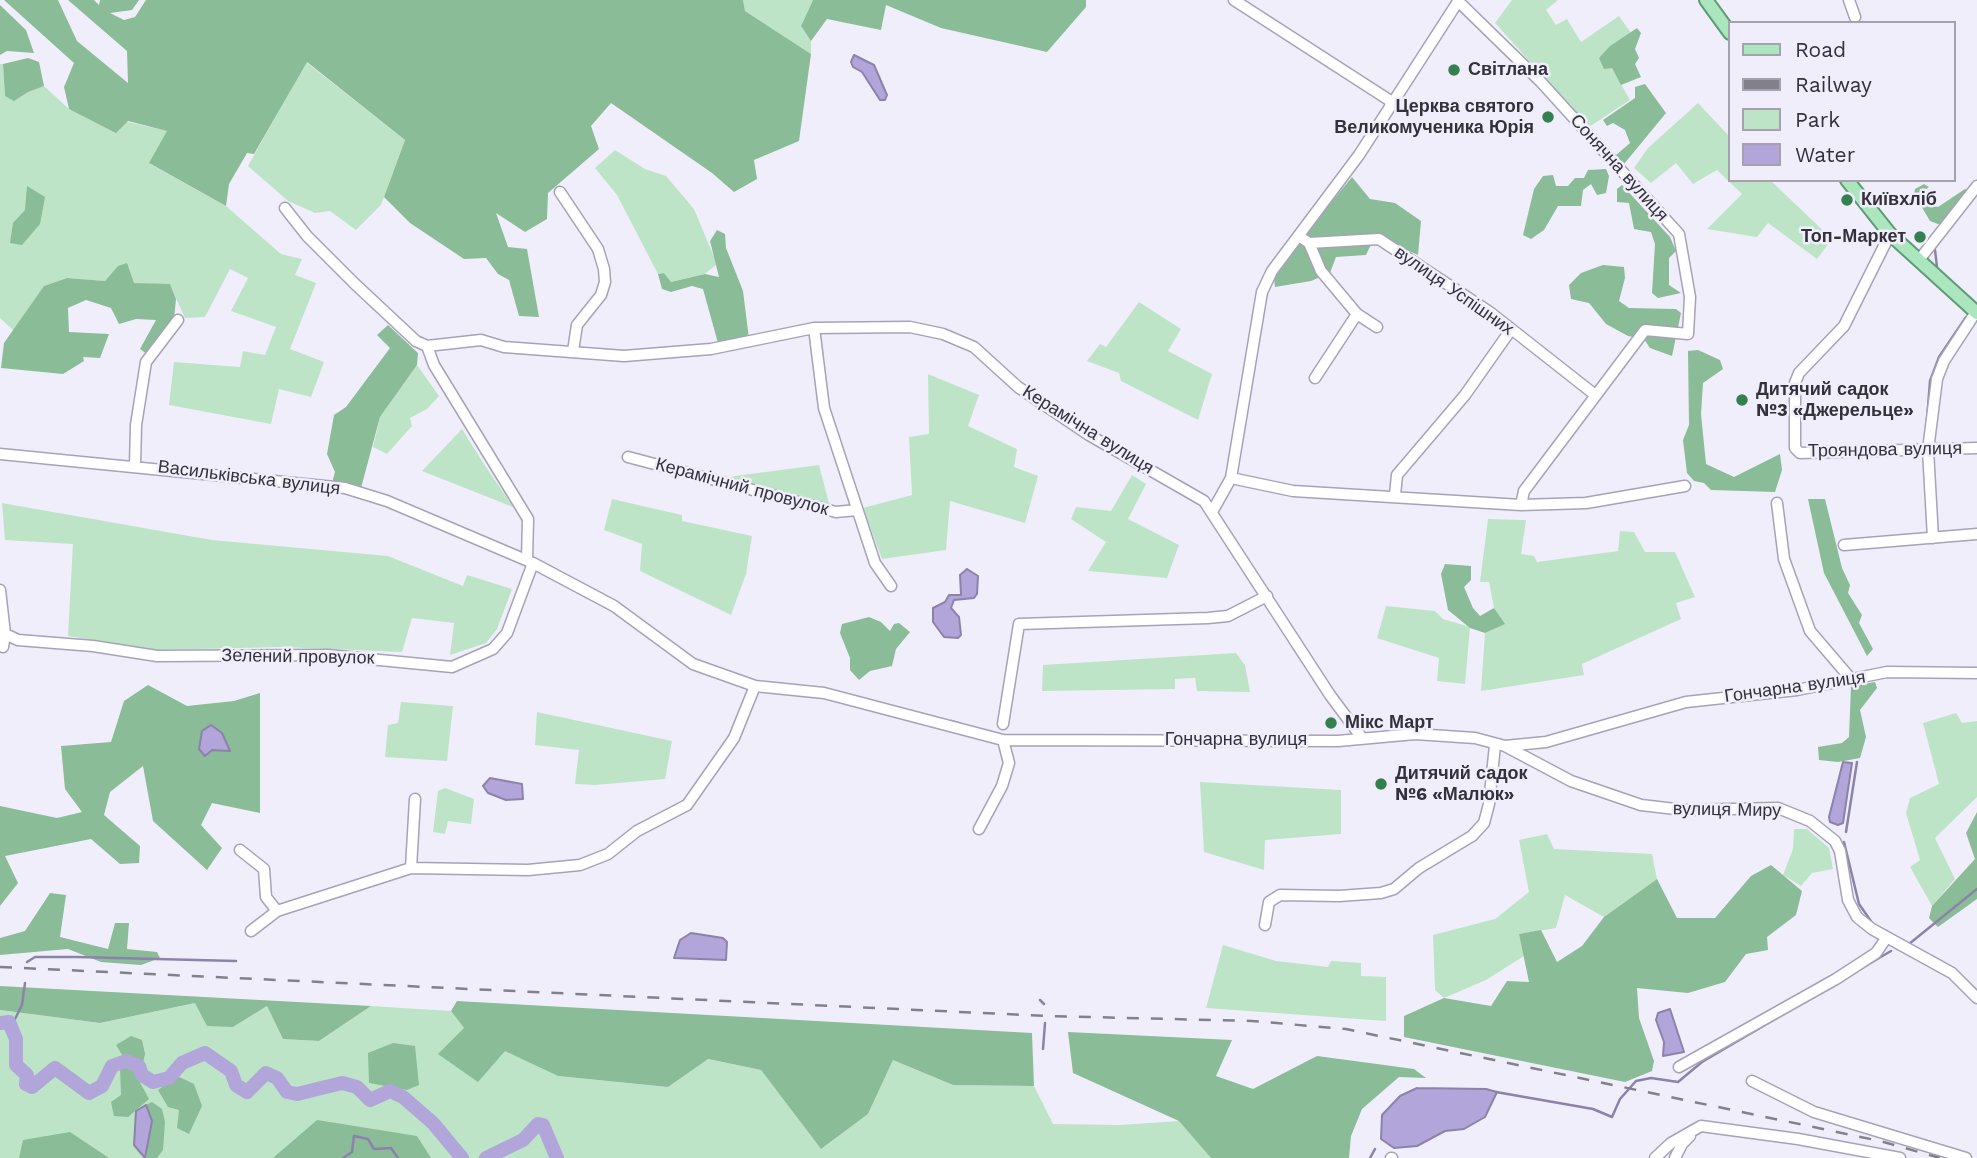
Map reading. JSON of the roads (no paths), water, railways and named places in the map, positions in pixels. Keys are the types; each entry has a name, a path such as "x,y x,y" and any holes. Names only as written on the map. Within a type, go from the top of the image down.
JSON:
{"main road":[{"path":"1706,0 1728,30"},
{"path":"1849,182 1890,234 1976,313"}],"street":[{"path":"1234,0 1389,100 1391,106"},
{"path":"1212,512 1231,478 1262,292 1391,106 1459,0"},
{"name":"Сонячна вулиця","path":"1459,0 1540,81 1679,234 1690,297 1688,334 1645,330 1594,394"},
{"path":"1849,0 1855,17"},
{"path":"1919,261 1977,186"},
{"path":"560,192 598,249 604,269 605,282 601,295 577,325 573,351"},
{"path":"285,208 307,236 355,284 416,341 427,346"},
{"name":"Трояндова вулиця","path":"1890,234 1844,326 1799,373 1795,383 1795,448 1800,453 1977,448"},
{"path":"1299,236 1309,243 1321,271 1357,314 1377,327"},
{"name":"вулиця Успішних","path":"1309,243 1379,239 1491,313 1510,331 1594,394"},
{"path":"1933,538 1928,450 1937,379 1944,361 1976,313"},
{"path":"1315,378 1357,314"},
{"path":"135,466 136,425 146,362 178,320"},
{"name":"Керамічна вулиця","path":"427,346 481,341 504,347 624,356 712,349 814,328 910,327 943,334 974,348 1018,387 1089,435 1205,501 1330,695 1362,738"},
{"name":"Керамічний провулок","path":"814,328 824,408 875,563 891,586"},
{"path":"1395,495 1397,475 1465,395 1510,331"},
{"name":"Зелений провулок","path":"5,634 18,640 93,646 157,656 328,655 452,667 493,649 507,633 530,561 528,519 434,365 427,346"},
{"path":"1521,505 1524,491 1594,394"},
{"name":"Васильківська вулиця","path":"0,454 345,488 387,501 530,561"},
{"name":"Керамічний провулок","path":"628,457 836,512 857,510"},
{"path":"1231,478 1293,491 1395,495 1521,505 1586,503 1685,486"},
{"path":"1777,503 1784,559 1810,631 1851,679"},
{"path":"1844,545 1977,534"},
{"name":"Гончарна вулиця","path":"530,561 614,606 693,664 755,686 824,693 1003,740 1338,741 1415,734 1475,738 1500,745 1546,742 1686,702 1797,690 1887,673 1977,673"},
{"path":"0,590 5,634 3,647"},
{"path":"1003,724 1018,624 1228,616 1267,596"},
{"path":"251,931 277,911 411,868 528,870 580,865 608,854 636,831 687,805 734,738 755,686"},
{"path":"979,829 1002,786 1009,764 1003,740"},
{"path":"1265,925 1269,902 1280,895 1339,896 1381,893 1394,889 1419,868 1472,836 1484,822 1500,745"},
{"name":"вулиця Миру","path":"1500,745 1572,781 1641,805 1684,810 1778,808 1810,821 1836,841 1847,900 1857,917 1872,929 1952,972 1977,998"},
{"path":"411,868 415,799"},
{"path":"240,850 264,870 266,897 277,911"},
{"path":"1872,929 1876,953"},
{"path":"1679,1066 1836,979 1876,953 1887,937"},
{"path":"1752,1081 1814,1112 1966,1158"},
{"path":"1675,1158 1682,1144 1701,1126"},
{"path":"1655,1158 1671,1143 1701,1126 1900,1158"}],"water":[{"path":"854,55 874,65 887,95 885,100 880,100 862,72 853,67 851,62"},
{"path":"967,569 978,576 977,594 974,598 954,600 951,608 959,617 961,635 958,638 944,637 933,622 933,608 945,602 949,595 961,595 960,575"},
{"path":"211,725 222,733 230,751 212,750 205,756 199,749 202,731"},
{"path":"1843,762 1852,763 1843,823 1838,825 1830,822 1829,817"},
{"path":"490,778 522,784 523,799 506,800 488,793 483,786"},
{"path":"691,933 723,938 727,942 726,960 674,958 680,940"},
{"path":"1670,1009 1684,1052 1663,1056 1664,1042 1656,1020 1658,1013"},
{"path":"1417,1088 1486,1089 1497,1092 1485,1117 1464,1129 1445,1131 1417,1146 1394,1148 1381,1139 1382,1115 1400,1096"},
{"path":"146,1105 152,1121 145,1158 134,1145 136,1111"}],"waterway":[{"path":"1935,250 1937,267"},
{"path":"1927,420 1930,381 1939,357 1966,317"},
{"path":"951,721 961,724"},
{"path":"1846,832 1857,762"},
{"path":"1844,842 1859,904 1873,924"},
{"path":"1909,944 1977,889"},
{"path":"1496,1092 1593,1109 1612,1117 1620,1099 1636,1081 1651,1078 1678,1082 1702,1062 1891,951"},
{"path":"27,962 35,957 236,961"},
{"path":"11,1027 22,1005 25,983"},
{"path":"1040,1000 1044,1004"},
{"path":"0,1023 9,1022 16,1039 16,1065 27,1075 26,1084 32,1087 55,1068 89,1093 102,1086 112,1066 126,1061 139,1066 142,1075 153,1082 169,1078 182,1063 205,1053 231,1071 236,1085 247,1092 266,1073 277,1078 287,1092 297,1094 342,1083 357,1087 370,1100 390,1091 403,1097 433,1123 462,1158"},
{"path":"1043,1049 1045,1023"},
{"path":"486,1158 523,1140 538,1124 543,1125 557,1158"},
{"path":"343,1158 352,1152 354,1136 368,1139 374,1149 391,1148 398,1158"},
{"path":"1370,1158 1375,1149"}],"railway":[{"path":"0,967 1047,1016 1252,1021 1346,1029 1880,1141 1940,1158"}],"place":[{"name":"Світлана","path":"1454,70"},
{"name":"Церква святого Великомученика Юрія","path":"1548,117"},
{"name":"Київхліб","path":"1847,200"},
{"name":"Топ-Маркет","path":"1920,237"},
{"name":"Дитячий садок №3 «Джерельце»","path":"1742,400"},
{"name":"Мікс Март","path":"1331,723"},
{"name":"Дитячий садок №6 «Малюк»","path":"1381,784"}]}
